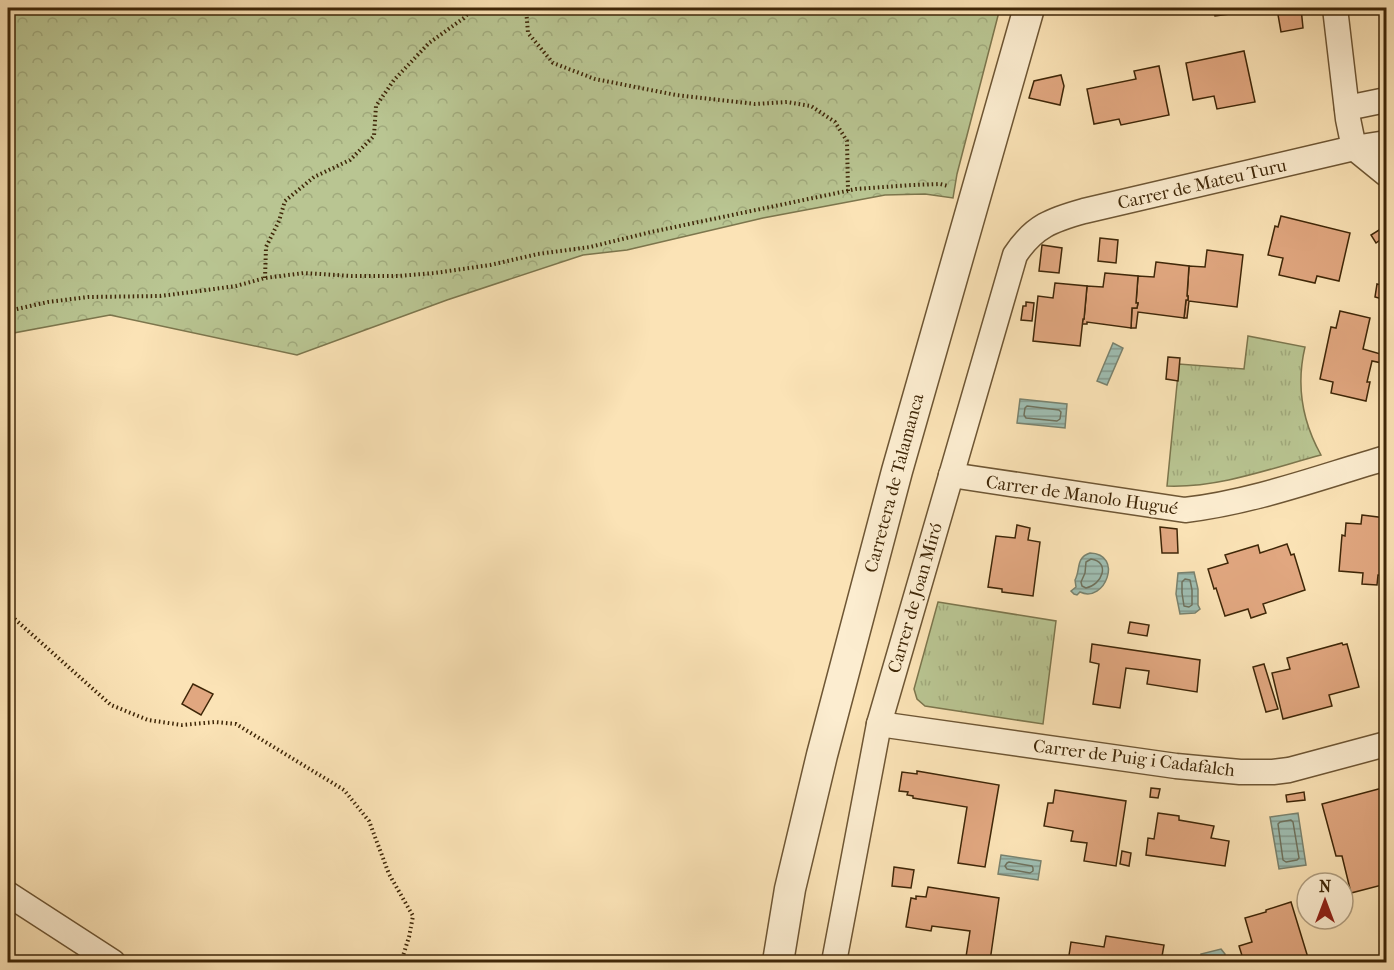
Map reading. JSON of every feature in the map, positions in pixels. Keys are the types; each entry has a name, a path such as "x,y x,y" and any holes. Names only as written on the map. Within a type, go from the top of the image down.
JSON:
{"street":[{"name":"Carretera de Talamanca","path":"778,963 790,889 822,755 897,471 1029,8"},
{"path":"1335,8 1354,148 1386,174"},
{"path":"1347,108 1386,100"},
{"name":"Carrer de Mateu Turu","path":"1024,241 1054,220 1084,211 1354,148 1386,143"},
{"name":"Carrer de Joan Miró","path":"834,963 879,724 1015,255 1024,241"},
{"name":"Carrer de Manolo Hugué","path":"951,475 1185,510 1243,499 1386,458"},
{"name":"Carrer de Puig i Cadafalch","path":"879,724 1176,766 1240,772 1289,770 1386,744"},
{"path":"8,894 113,963"}],"path":[{"path":"265,278 266,247 279,221 285,201 314,177 350,160 374,136 376,106 394,80 429,43 464,18 473,8"},
{"path":"526,8 528,33 553,63 595,79 676,95 755,104 787,102 811,106 835,122 847,141 848,191"},
{"path":"8,311 48,302 88,297 160,296 192,292 304,273 352,276 435,273 590,247 848,191 912,184 940,184 976,195"},
{"path":"8,613 111,705 148,720 182,725 215,722 236,724 344,790 369,820 389,874 413,916 401,963"}],"green space":[{"path":"8,8 1000,8 957,174 953,198 925,194 885,195 763,218 627,250 583,255 447,300 297,355 110,315 8,334"},
{"path":"1248,336 1305,347 1301,375 1302,403 1309,429 1321,455 1226,480 1187,486 1167,486 1179,364 1244,369"},
{"path":"938,602 1056,621 1043,724 925,706 917,699 914,689"}],"water":[{"path":"1113,343 1123,348 1107,385 1097,381"},
{"path":"1020,399 1067,404 1065,428 1017,423"},
{"path":"1090,553 1100,555 1106,561 1107,577 1097,591 1089,594 1080,592 1077,595 1074,594 1071,591 1076,587 1075,580 1080,561"},
{"path":"1194,572 1200,609 1195,613 1180,614 1176,594 1178,573"},
{"path":"1298,813 1306,865 1279,869 1270,817"},
{"path":"1001,855 1041,861 1038,880 998,874"},
{"path":"1221,949 1225,954 1224,962 1203,962 1201,954"}],"building":[{"path":"1213,8 1261,8 1261,10 1215,16"},
{"path":"1301,8 1303,28 1281,32 1277,9"},
{"path":"1244,51 1255,102 1217,109 1214,96 1193,100 1186,63"},
{"path":"1159,66 1169,115 1121,125 1119,119 1094,124 1087,89 1136,79 1134,71"},
{"path":"1061,75 1064,86 1060,105 1029,98 1034,81"},
{"path":"1281,216 1350,233 1339,281 1317,276 1315,283 1279,275 1283,258 1268,255 1275,226 1278,227"},
{"path":"1379,230 1384,237 1376,243 1371,235"},
{"path":"1100,238 1118,240 1116,263 1098,261"},
{"path":"1042,245 1062,248 1059,273 1039,271"},
{"path":"1207,250 1243,255 1237,307 1189,301 1187,318 1184,318 1186,300 1188,300 1189,266 1205,267"},
{"path":"1156,262 1189,266 1188,300 1186,300 1184,318 1138,312 1136,328 1131,328 1132,308 1137,308 1138,303 1136,303 1138,276 1154,277"},
{"path":"1105,273 1138,276 1136,303 1138,303 1137,308 1132,308 1131,328 1087,322 1087,324 1082,324 1087,286 1103,287"},
{"path":"1055,283 1087,286 1080,346 1033,341 1038,296 1053,298"},
{"path":"1377,284 1386,286 1386,300 1375,297"},
{"path":"1026,302 1034,303 1032,321 1021,320 1023,306 1026,306"},
{"path":"1340,311 1370,318 1363,349 1384,355 1382,363 1372,361 1367,382 1370,382 1366,401 1331,393 1333,382 1320,379 1331,327 1336,328"},
{"path":"1168,357 1180,358 1178,381 1166,379"},
{"path":"1362,515 1386,518 1386,576 1378,575 1377,585 1362,584 1363,573 1339,571 1342,535 1345,536 1346,523 1361,524"},
{"path":"1017,525 1030,528 1028,540 1040,542 1033,596 1002,592 1002,589 988,587 996,536 1015,538"},
{"path":"1160,527 1177,529 1178,553 1162,553"},
{"path":"1287,544 1291,555 1294,554 1305,590 1263,604 1266,613 1251,618 1248,609 1225,616 1208,569 1228,563 1225,555 1258,545 1260,553"},
{"path":"1130,622 1149,625 1147,636 1128,633"},
{"path":"1342,643 1347,644 1359,687 1329,695 1332,706 1283,719 1272,673 1290,669 1287,658"},
{"path":"1092,644 1200,660 1197,692 1147,684 1149,671 1126,668 1120,708 1093,704 1099,664 1090,662"},
{"path":"1264,664 1278,709 1266,712 1253,667"},
{"path":"193,684 213,694 201,715 182,704"},
{"path":"917,771 999,785 985,867 958,863 967,807 913,798 907,795 908,792 899,791 902,772 917,774"},
{"path":"1386,787 1386,884 1355,892 1355,871 1346,871 1342,856 1336,856 1322,804"},
{"path":"1151,788 1160,789 1158,798 1150,797"},
{"path":"1055,790 1126,801 1116,866 1084,861 1087,843 1071,841 1073,831 1044,826 1048,803 1053,803"},
{"path":"1304,792 1305,800 1287,802 1286,795"},
{"path":"1158,813 1179,816 1179,820 1214,826 1211,838 1229,841 1225,866 1146,855 1148,838 1154,839"},
{"path":"1122,851 1131,853 1129,866 1120,864"},
{"path":"894,867 914,870 911,888 892,886"},
{"path":"928,887 999,898 990,961 966,957 970,931 932,926 931,931 906,927 911,898 926,897"},
{"path":"1291,902 1295,915 1295,931 1300,931 1309,961 1244,962 1239,946 1252,942 1245,918 1266,912 1266,910"},
{"path":"1106,936 1164,945 1161,962 1068,962 1071,942 1104,947"}]}
